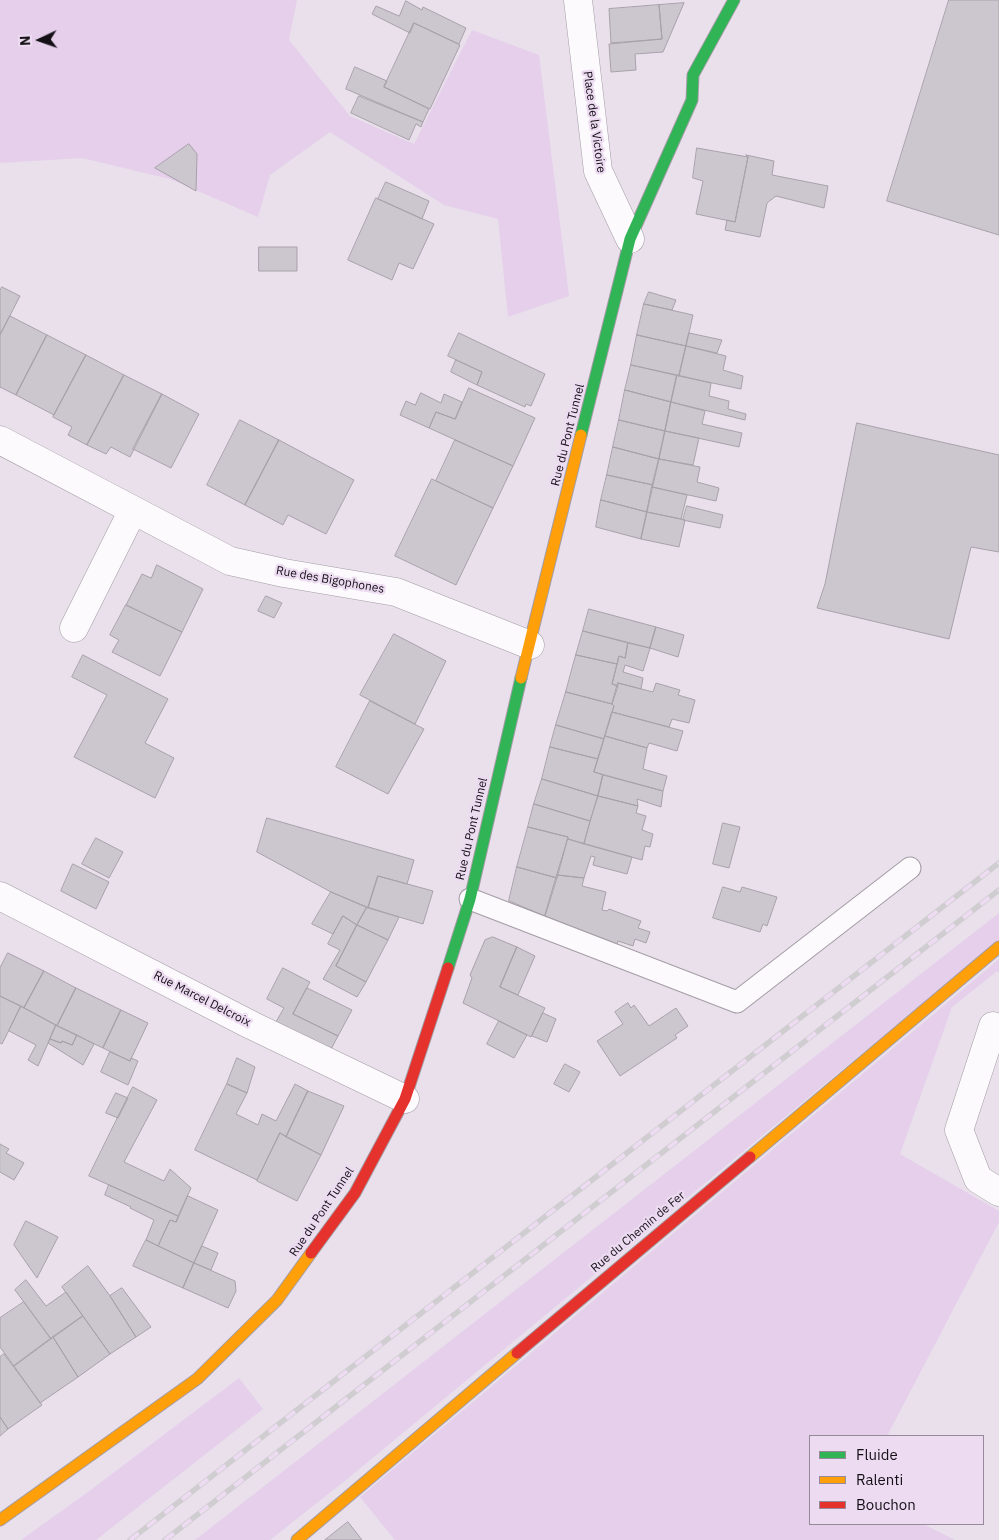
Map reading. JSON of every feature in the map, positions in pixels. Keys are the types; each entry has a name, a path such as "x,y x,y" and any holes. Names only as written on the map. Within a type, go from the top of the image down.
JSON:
{"main road":[{"name":"Rue du Pont Tunnel","path":"0,1520 197,1379 277,1300 355,1193 405,1099 470,899 630,239 692,100 693,75 734,0"},
{"name":"Rue du Chemin de Fer","path":"297,1540 999,947"}],"street":[{"name":"Place de la Victoire","path":"578,0 598,171 630,239"},
{"name":"Rue des Bigophones","path":"0,440 230,561 284,573 396,592 530,646"},
{"path":"74,628 133,510"},
{"name":"Rue Marcel Delcroix","path":"0,896 251,1025 405,1099"},
{"path":"993,1026 959,1130 978,1179 999,1192"}],"lane":[{"path":"470,899 737,1002 910,868"}],"shaded area":[{"path":"0,0 297,0 289,40 350,116 414,144 472,30 539,55 569,296 508,317 498,219 444,205 330,132 270,175 258,217 170,179 82,158 0,163"},
{"path":"999,913 999,940 346,1480 270,1540 195,1540"},
{"path":"999,959 999,973 997,971 952,1007 900,1154 999,1211 999,1222 888,1435 809,1435 809,1525 925,1525 955,1540 395,1540 360,1497"},
{"path":"239,1378 263,1409 96,1540 21,1540 88,1492"}],"building":[{"path":"949,0 999,0 999,235 887,201"},
{"path":"406,1 422,10 423,7 466,28 459,44 414,23 410,33 372,14 376,6 399,16"},
{"path":"684,3 663,52 635,54 636,70 611,72 609,44 662,39 659,5"},
{"path":"659,5 662,39 611,43 609,9"},
{"path":"414,23 460,45 430,109 384,87"},
{"path":"355,67 387,81 384,87 429,109 423,122 346,89"},
{"path":"359,96 423,122 421,127 416,124 409,140 351,113"},
{"path":"189,144 197,154 196,191 155,168"},
{"path":"697,148 748,157 735,222 696,214 703,181 693,178"},
{"path":"746,155 774,161 772,175 828,186 824,208 776,196 767,203 760,237 725,230 727,220 735,222 748,157"},
{"path":"386,182 429,201 422,219 378,199"},
{"path":"376,198 434,224 413,269 399,263 392,280 348,260"},
{"path":"259,247 297,247 297,271 259,271"},
{"path":"2,287 20,296 0,335 0,291"},
{"path":"649,292 676,300 672,310 644,304"},
{"path":"644,304 693,315 686,346 637,335"},
{"path":"10,316 47,335 16,395 0,387 0,335"},
{"path":"459,333 545,374 531,406 526,404 525,407 477,385 482,372 448,356"},
{"path":"689,333 722,340 717,353 686,346"},
{"path":"47,335 86,355 54,415 16,395"},
{"path":"637,335 686,346 679,376 631,365"},
{"path":"686,346 726,356 723,370 743,376 741,389 679,376"},
{"path":"86,355 124,375 87,445 68,435 72,427 53,417"},
{"path":"456,360 482,372 477,385 451,372"},
{"path":"631,365 677,375 671,402 625,390"},
{"path":"124,375 162,394 130,457 111,447 106,454 87,445"},
{"path":"677,375 711,383 709,396 729,401 728,409 746,414 745,420 671,402"},
{"path":"469,388 535,418 513,466 429,428 436,412 455,419"},
{"path":"625,390 671,402 665,431 619,420"},
{"path":"421,393 441,403 444,394 462,402 455,419 436,412 429,428 400,415 406,401 415,405"},
{"path":"162,394 199,414 171,468 133,449"},
{"path":"671,402 705,411 702,424 742,433 739,447 665,431"},
{"path":"240,420 279,440 245,505 207,485"},
{"path":"619,420 665,431 659,459 613,447"},
{"path":"857,423 999,455 999,552 971,547 949,639 817,608 825,584"},
{"path":"665,431 699,438 693,465 659,459"},
{"path":"279,440 354,480 326,534 288,515 283,525 245,505"},
{"path":"455,440 513,466 493,508 436,481"},
{"path":"613,447 659,459 653,485 607,475"},
{"path":"659,459 700,467 697,482 719,488 716,501 652,487"},
{"path":"607,475 653,485 647,512 601,500"},
{"path":"432,479 493,508 456,585 395,556"},
{"path":"652,487 687,495 681,519 647,512"},
{"path":"601,500 647,512 641,539 596,527"},
{"path":"687,506 723,515 720,528 683,520"},
{"path":"647,512 685,520 679,547 641,539"},
{"path":"157,565 203,589 182,632 126,605 142,574 151,578"},
{"path":"266,596 282,603 274,618 258,611"},
{"path":"126,605 182,632 160,676 112,652 119,640 110,635"},
{"path":"589,609 656,627 650,648 583,631"},
{"path":"656,627 684,635 678,657 650,648"},
{"path":"583,631 628,643 625,658 619,656 617,664 576,655"},
{"path":"394,634 446,661 415,724 360,695"},
{"path":"628,643 650,648 643,671 625,665 623,672 643,678 641,689 618,683 618,686 612,684 619,656 625,658"},
{"path":"83,655 168,699 145,743 174,758 155,798 74,757 107,695 72,677"},
{"path":"576,655 617,664 612,684 618,686 612,704 566,692"},
{"path":"618,683 653,692 656,683 680,690 678,695 695,700 689,723 672,719 669,727 612,712 614,706 612,704"},
{"path":"566,692 614,706 604,739 556,725"},
{"path":"370,701 424,729 388,794 336,767"},
{"path":"612,712 683,731 677,751 649,743 647,748 605,736"},
{"path":"556,725 604,739 598,759 550,747"},
{"path":"605,736 647,748 643,769 667,776 663,791 594,772"},
{"path":"550,747 598,759 594,772 603,775 598,796 542,779"},
{"path":"603,775 663,791 661,807 637,799 638,806 598,796"},
{"path":"542,779 598,796 590,821 534,804"},
{"path":"598,796 638,806 636,813 646,816 642,830 653,834 650,847 645,846 642,860 584,844"},
{"path":"534,804 590,821 584,844 568,839 568,837 528,827"},
{"path":"267,818 414,860 407,884 378,876 368,908 331,892 257,852"},
{"path":"723,823 740,827 729,868 713,864"},
{"path":"528,827 568,837 557,878 517,867"},
{"path":"96,838 123,852 109,878 82,864"},
{"path":"568,839 632,857 627,874 593,865 595,857 591,856 584,878 557,875"},
{"path":"73,864 109,882 96,909 61,891"},
{"path":"517,867 557,878 545,916 509,901"},
{"path":"557,875 584,878 582,886 606,892 602,910 607,911 609,909 641,921 638,928 650,932 646,943 635,939 633,946 618,941 617,944 545,916"},
{"path":"378,876 433,891 423,924 368,908"},
{"path":"723,887 740,892 742,887 777,897 767,926 763,924 760,932 713,918"},
{"path":"331,892 367,907 357,925 343,916 333,934 312,924"},
{"path":"367,907 399,917 388,940 357,925"},
{"path":"343,916 357,925 336,966 366,982 357,997 323,979 340,950 328,944"},
{"path":"357,925 388,940 366,982 336,966"},
{"path":"493,937 517,947 500,987 545,1008 531,1037 463,1003 472,978 470,975 485,940"},
{"path":"517,947 535,956 518,995 500,987"},
{"path":"8,953 44,971 24,1008 0,996 0,968"},
{"path":"283,968 310,982 293,1014 338,1036 329,1053 273,1027 284,1008 267,999"},
{"path":"44,971 76,988 57,1026 24,1008"},
{"path":"76,988 121,1010 103,1048 57,1026"},
{"path":"307,988 352,1010 338,1036 293,1014"},
{"path":"0,996 21,1006 2,1044 0,1043"},
{"path":"628,1003 631,1008 634,1005 649,1026 676,1008 688,1026 675,1035 677,1038 620,1076 597,1041 623,1024 615,1012"},
{"path":"21,1006 56,1025 38,1066 28,1060 36,1045 9,1031"},
{"path":"121,1010 148,1023 130,1061 103,1048"},
{"path":"543,1013 556,1019 547,1042 532,1036"},
{"path":"499,1021 527,1035 514,1058 487,1044"},
{"path":"56,1025 77,1035 72,1045 50,1039"},
{"path":"77,1035 94,1044 83,1065 48,1043 50,1039 72,1045"},
{"path":"110,1052 130,1061 131,1058 138,1061 128,1085 101,1072"},
{"path":"237,1058 255,1067 247,1093 227,1084"},
{"path":"565,1064 580,1072 569,1092 554,1084"},
{"path":"227,1084 247,1093 236,1114 258,1125 262,1114 276,1121 295,1084 308,1091 286,1137 280,1133 257,1180 195,1150"},
{"path":"133,1087 157,1100 124,1162 164,1181 170,1169 191,1188 178,1216 89,1176"},
{"path":"308,1091 344,1106 321,1155 286,1137"},
{"path":"116,1093 128,1098 118,1118 106,1113"},
{"path":"280,1133 321,1155 297,1201 257,1181"},
{"path":"0,1144 9,1149 6,1153 24,1163 14,1180 0,1172"},
{"path":"109,1185 178,1216 176,1222 170,1220 158,1246 146,1240 154,1220 105,1195"},
{"path":"188,1196 218,1210 194,1263 158,1246 170,1220 176,1222"},
{"path":"26,1221 58,1237 37,1278 14,1245"},
{"path":"146,1240 194,1263 183,1288 133,1266"},
{"path":"202,1246 218,1253 211,1270 194,1263"},
{"path":"194,1263 235,1281 236,1291 228,1308 183,1288"},
{"path":"88,1266 136,1337 110,1354 62,1287"},
{"path":"26,1280 46,1306 66,1292 83,1316 51,1339 15,1290"},
{"path":"122,1288 151,1327 136,1337 110,1296"},
{"path":"24,1302 51,1339 14,1366 0,1347 0,1318"},
{"path":"83,1316 110,1354 78,1377 53,1337"},
{"path":"53,1337 78,1377 40,1403 14,1366"},
{"path":"4,1354 42,1405 8,1429 0,1417 0,1357"},
{"path":"0,1417 8,1429 0,1436"},
{"path":"348,1522 362,1540 325,1540"}],"railway":[{"path":"130,1540 999,863"},
{"path":"165,1540 999,890"}],"traffic: fast":[{"path":"581,435 630,239 692,100 693,75 734,0"},
{"path":"448,968 470,899 521,678"}],"traffic: slow":[{"path":"521,678 581,435"},
{"path":"750,1157 999,947"},
{"path":"0,1520 197,1379 277,1300 311,1253"},
{"path":"297,1540 517,1353"}],"traffic: jam":[{"path":"311,1253 355,1193 405,1099 448,968"},
{"path":"517,1353 750,1157"}]}
